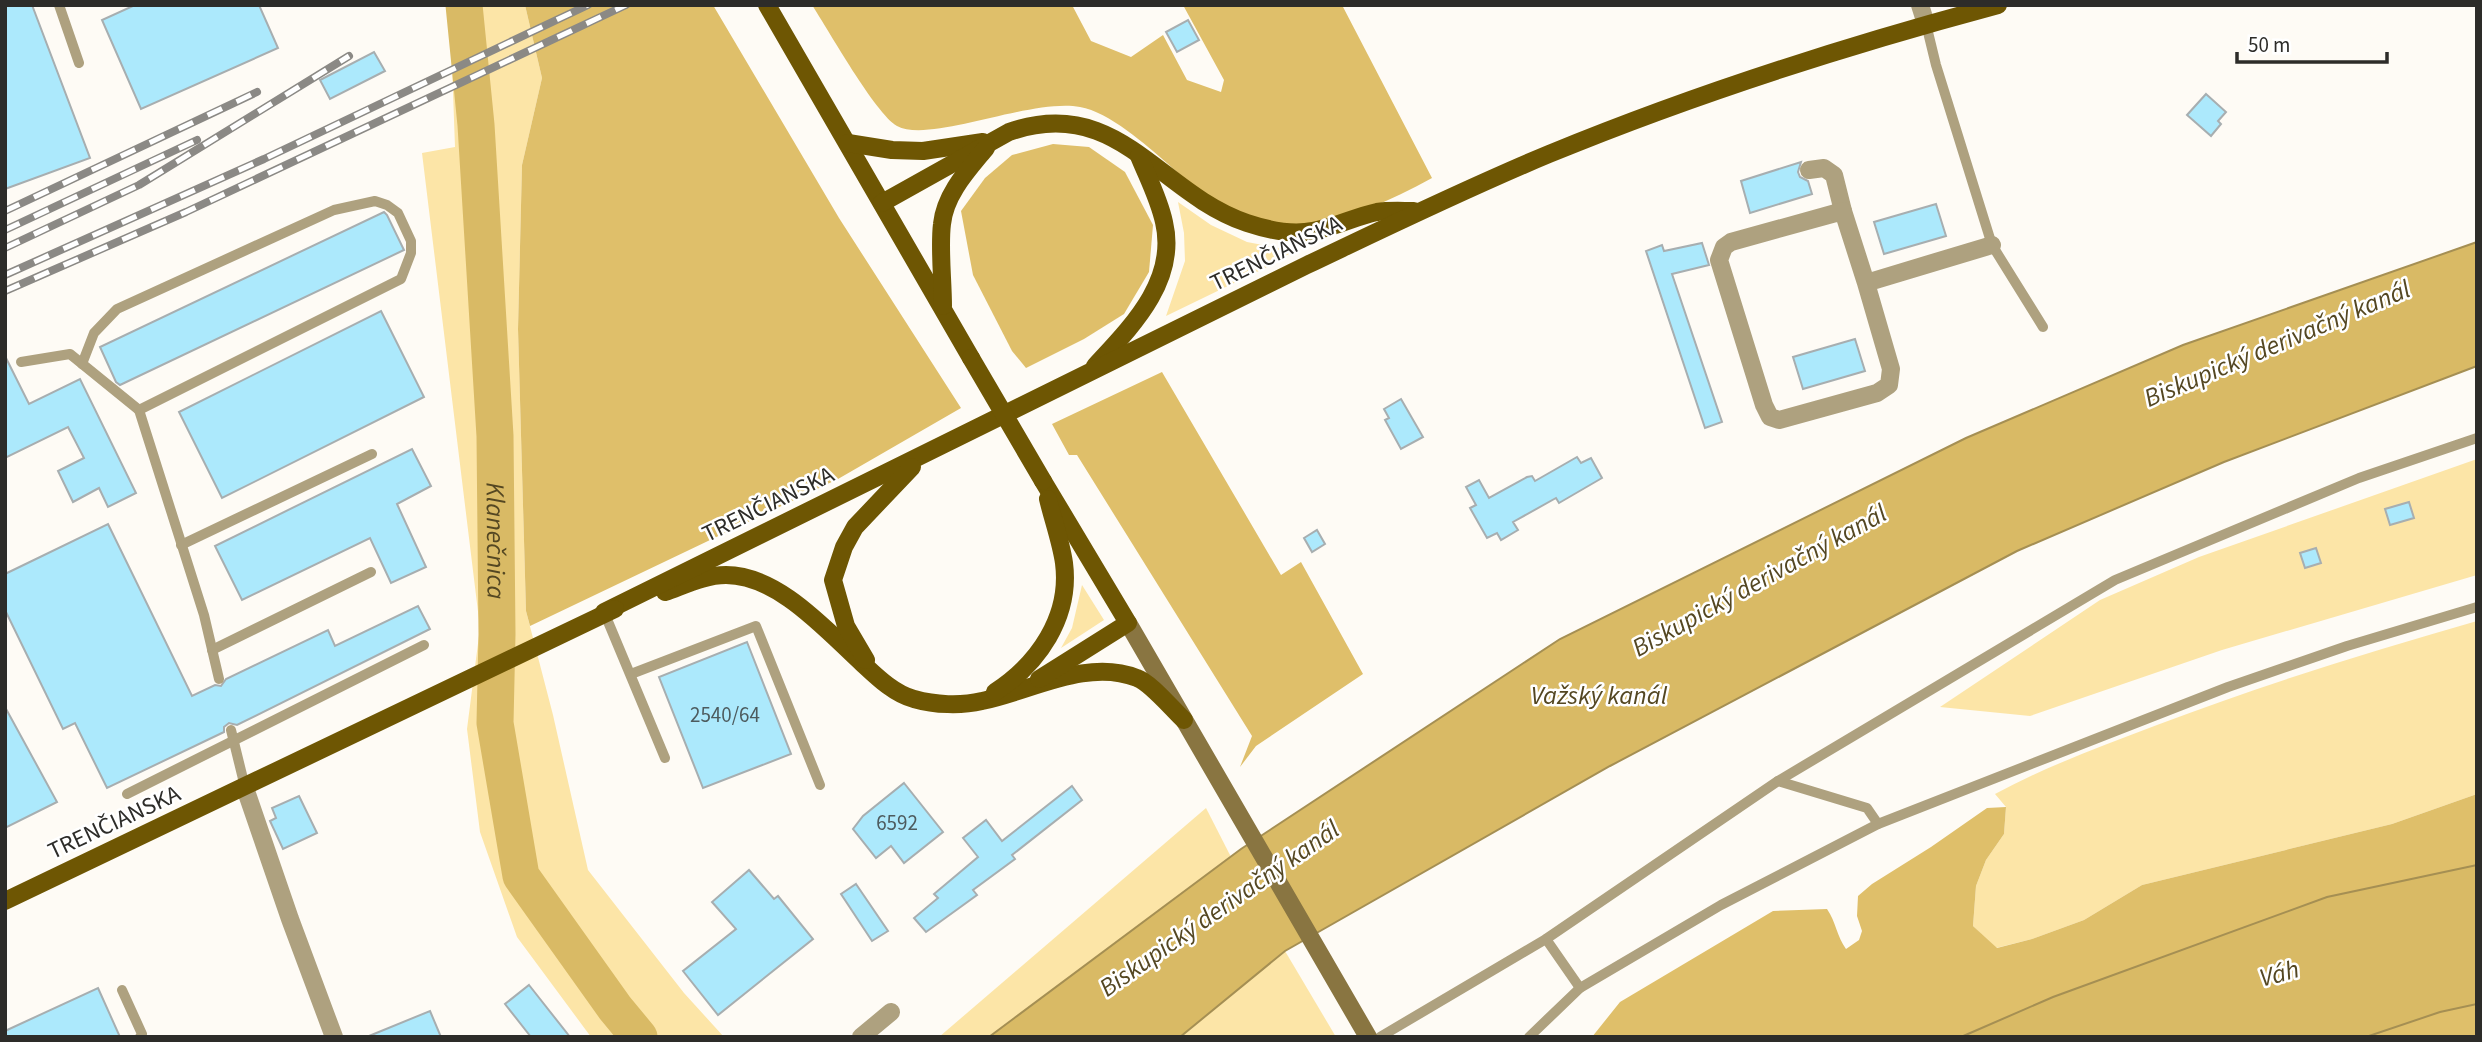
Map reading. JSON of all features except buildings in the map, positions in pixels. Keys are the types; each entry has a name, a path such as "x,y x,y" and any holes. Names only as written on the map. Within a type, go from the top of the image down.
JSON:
{"main road":[{"path":"766,5 1368,1037"},
{"name":"TRENČIANSKA","path":"5,901 468,680 1418,212 1611,129 1830,52 1998,5"},
{"path":"882,203 993,141 1026,126 1056,122 1076,124 1107,134 1230,216 1282,232 1305,232 1378,212 1418,212"},
{"path":"848,143 892,150 923,151 993,141"},
{"path":"943,309 942,224 947,204 963,175 993,141"},
{"path":"1087,374 1134,324 1152,296 1162,271 1166,251 1166,225 1139,156"},
{"path":"875,675 846,626 834,580 844,547 855,527 924,455"},
{"path":"981,702 1013,681 1031,661 1051,634 1060,614 1065,576 1043,481"},
{"path":"604,612 705,578 726,575 741,577 763,583 781,593 875,675 911,698 950,704 981,702 1093,671 1114,671 1140,678 1184,720"},
{"path":"1022,690 1128,623"}],"street":[{"path":"1920,5 1926,24"},
{"path":"1809,170 1824,168 1834,175 1891,369 1889,385 1877,393 1779,420 1770,417 1764,405 1719,260 1724,247 1731,242 1843,211"},
{"path":"1866,283 1992,244"},
{"path":"245,788 334,1037"},
{"path":"862,1037 891,1012"}],"lane":[{"path":"59,5 79,62"},
{"path":"1926,24 1936,65 1992,244 2043,327"},
{"path":"82,364 94,333 117,309 334,210 374,201 387,205 398,213 411,241 411,253 401,279 139,410"},
{"path":"21,362 70,354 139,410 204,615 219,679"},
{"path":"1380,1037 1546,939 1778,782 2115,580 2359,478 2477,438"},
{"path":"181,545 372,454"},
{"path":"212,650 371,572"},
{"path":"1529,1037 1580,988 1721,905 1878,824 2228,687 2347,646 2477,607"},
{"path":"604,612 665,758"},
{"path":"631,674 756,626 820,785"},
{"path":"127,794 232,736 424,645"},
{"path":"232,736 245,788"},
{"path":"1778,782 1867,808 1878,824"},
{"path":"1546,939 1580,988"},
{"path":"122,990 142,1034 140,1037"}],"shaded area":[{"path":"446,5 525,5 542,78 522,165 518,329 526,611 588,870 684,993 724,1037 591,1037 517,937 480,832 467,729 480,628 422,153 455,147 451,37"},
{"path":"525,5 713,5 839,218 961,408 838,479 530,626 526,611 518,329 522,165 542,78"},
{"path":"812,5 1072,5 1091,41 1131,57 1163,35 1187,80 1221,92 1224,80 1183,5 1342,5 1432,178 1384,202 1350,214 1316,223 1280,226 1247,217 1218,202 1127,130 1103,115 1080,107 1035,109 932,129 912,130 897,126 865,89"},
{"path":"1053,144 1089,147 1125,172 1153,225 1149,272 1124,314 1084,339 1026,368 1012,351 973,275 961,211 985,178 1012,155"},
{"path":"1178,202 1211,225 1247,242 1294,251 1166,316 1185,261 1184,233"},
{"path":"1162,372 1281,575 1301,562 1363,674 1256,746 1240,767 1252,736 1077,455 1069,455 1052,424"},
{"path":"2477,459 2477,575 2222,650 2030,716 1940,707 2100,600 2199,557"},
{"path":"1082,585 1104,620 1061,648 1072,628"},
{"path":"2477,621 2477,794 2392,824 2142,885 2084,920 2032,939 1996,948 1973,926 1976,886 1986,860 2004,834 2006,807 1995,794 2075,757 2196,710"},
{"path":"2477,794 2477,865 2327,897 2053,997 1961,1037 1592,1037 1620,1002 1773,911 1827,909 1846,949 1859,940 1862,931 1857,916 1858,896 1987,808 2006,807 2004,834 1986,860 1976,886 1973,926 1997,948 2032,939 2084,920 2142,885 2392,824"},
{"path":"1206,808 1231,857 989,1037 939,1037"},
{"path":"1285,951 1336,1037 1180,1037"},
{"path":"2477,1004 2477,1037 2366,1037 2440,1012"}],"water":[{"name":"Važský kanál","path":"2477,242 2477,366 2224,462 2017,551 1610,766 1285,951 1180,1037 989,1037 1241,849 1560,639 1966,438 2183,345"},
{"name":"Váh","path":"2477,865 2477,1004 2440,1012 2366,1037 1961,1037 2053,997 2327,897"}],"waterway":[{"name":"Klanečnica","path":"464,5 476,125 495,436 495,723 521,876 615,1008 639,1037"}],"railway":[{"path":"5,275 264,159 588,5"},
{"path":"5,291 186,212 626,5"},
{"path":"5,248 139,185 349,56"},
{"path":"5,211 257,92"},
{"path":"5,230 197,140"}],"water label":[{"name":"Biskupický derivačný kanál","path":"2277,343"},
{"name":"Biskupický derivačný kanál","path":"1759,580"},
{"name":"Biskupický derivačný kanál","path":"1219,908"}]}
